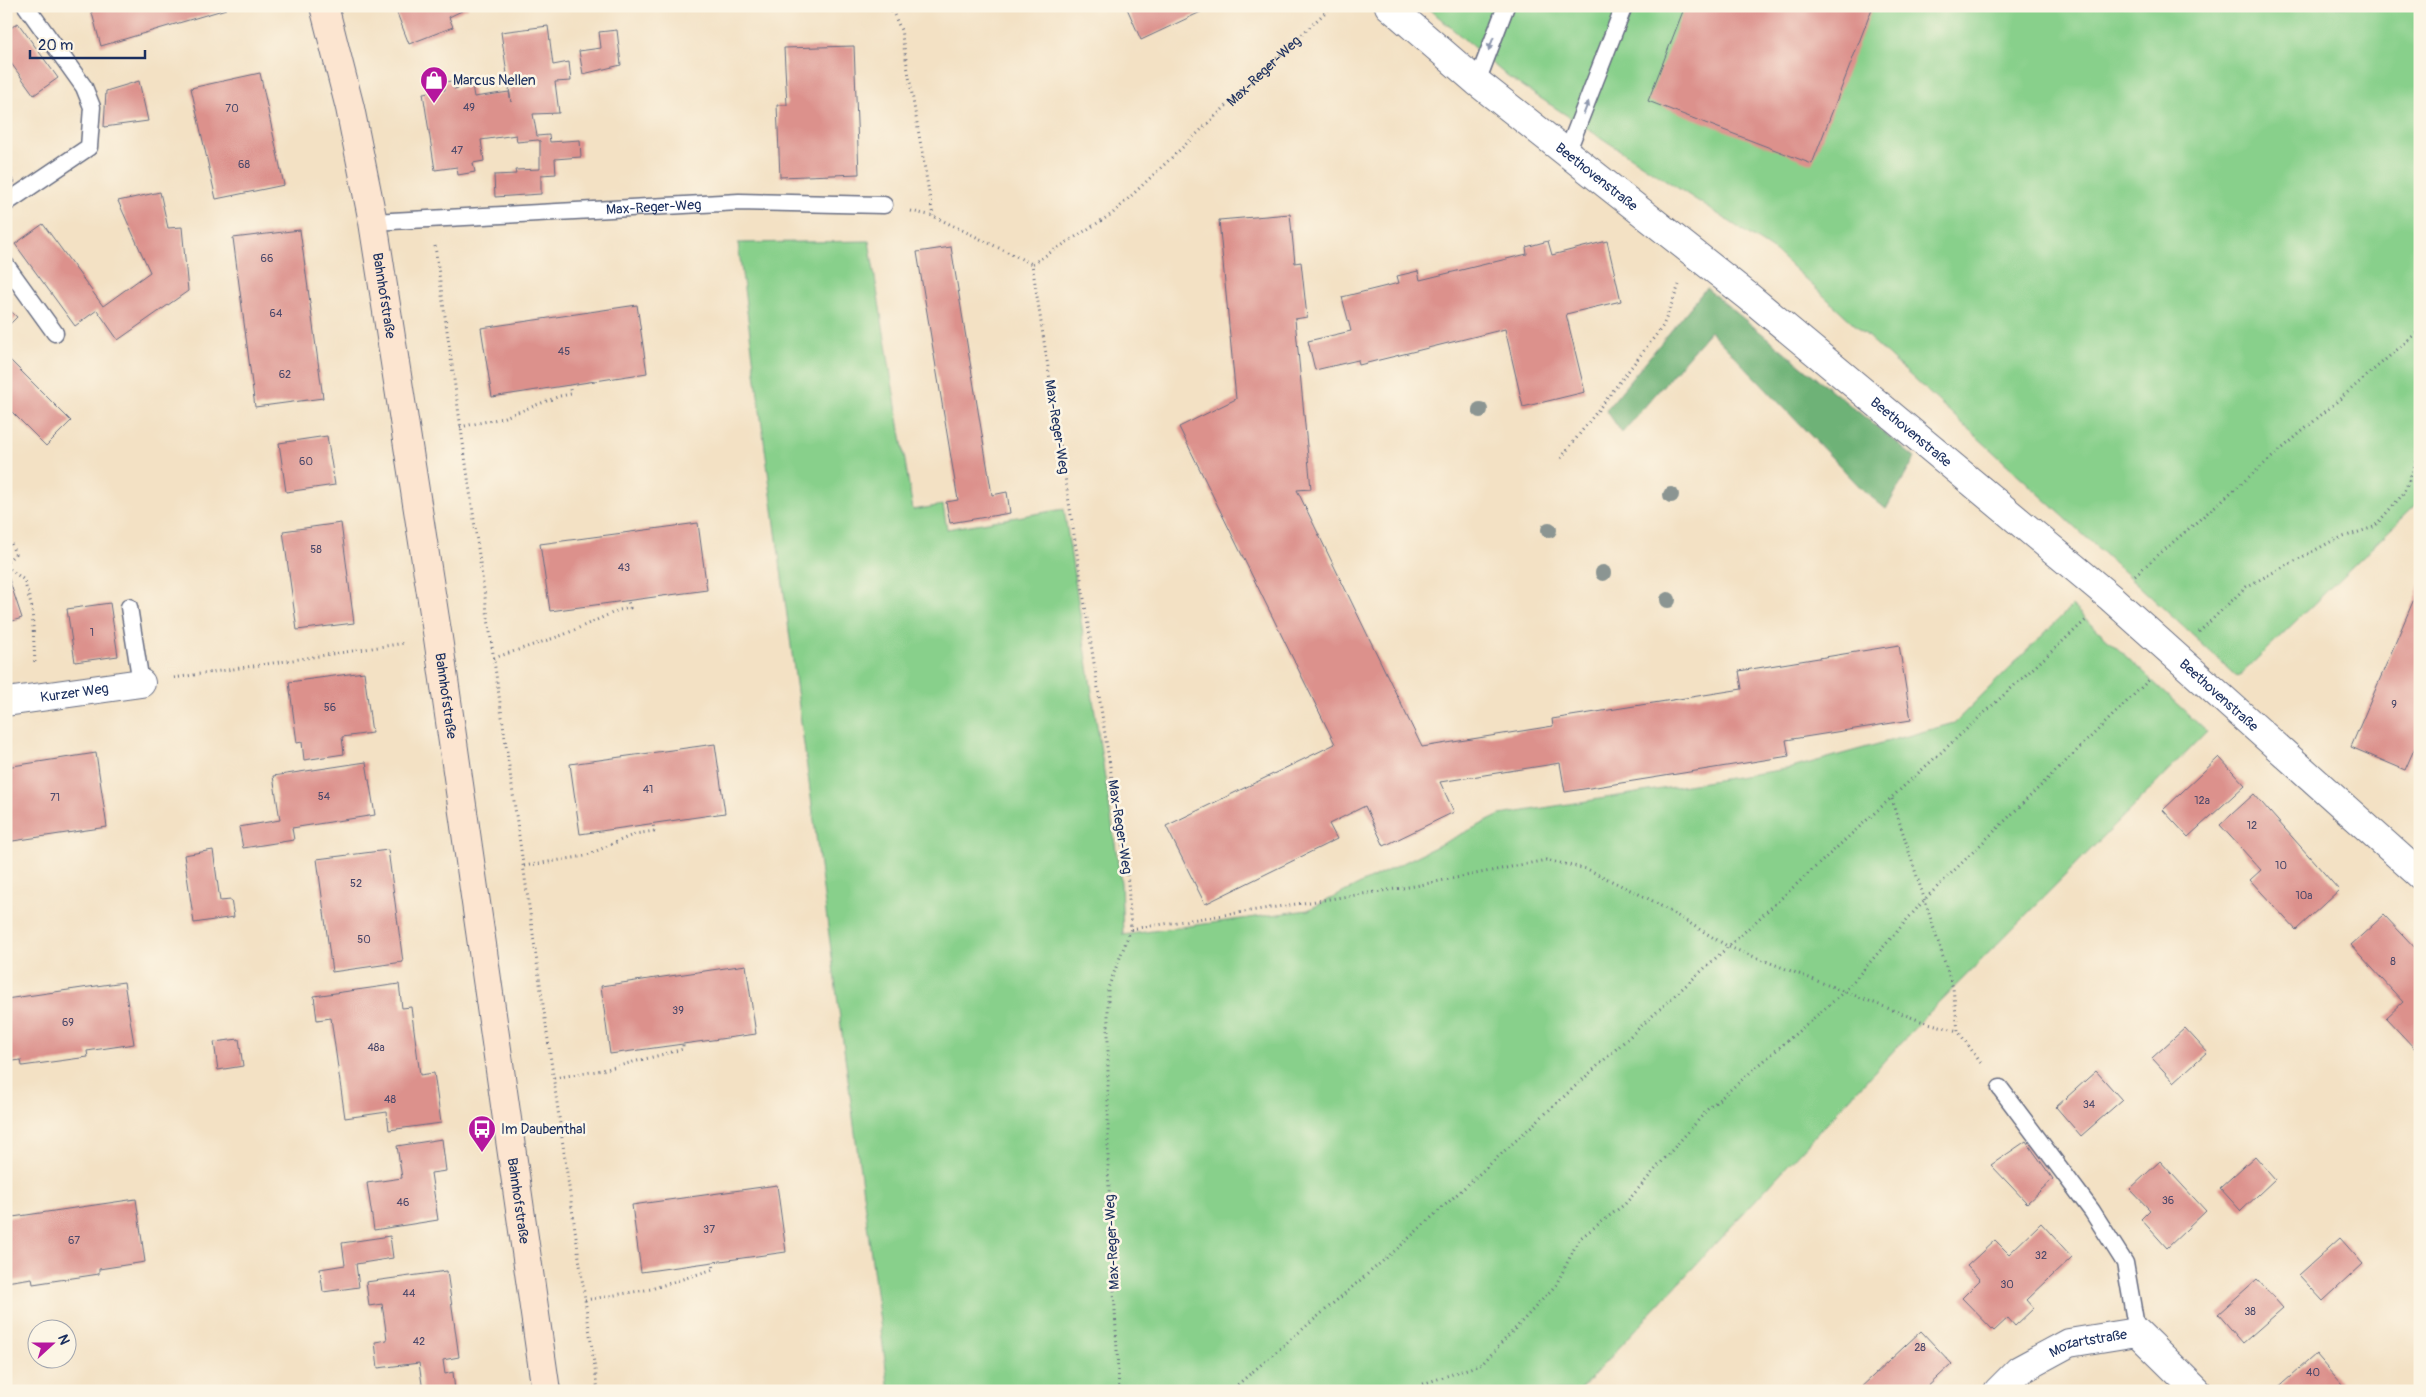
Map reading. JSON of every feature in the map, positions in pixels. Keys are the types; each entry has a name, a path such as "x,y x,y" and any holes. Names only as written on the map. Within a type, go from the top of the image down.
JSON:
{"main road":[{"name":"Bahnhofstraße","path":"324,6 350,108 373,222 438,638 546,1391"}],"street":[{"name":"Beethovenstraße","path":"1388,6 1478,82 1692,252 2111,598 2420,876"},
{"name":"Kurzer Weg","path":"6,702 141,683"},
{"name":"Mozartstraße","path":"1998,1391 2019,1370 2069,1344 2137,1332 2197,1391"}],"lane":[{"path":"6,203 89,147 92,107 84,87 26,6"},
{"path":"1478,82 1506,6"},
{"path":"1567,153 1624,6"},
{"name":"Max-Reger-Weg","path":"373,222 740,202 884,205"},
{"path":"6,265 55,333"},
{"path":"129,607 141,683"},
{"path":"2000,1088 2092,1211 2125,1263 2137,1332"}],"path":[{"path":"890,6 901,30 933,216"},
{"name":"Max-Reger-Weg","path":"1119,1391 1108,1168 1108,988 1131,928 1128,882 1032,264 1112,214 1332,6"},
{"path":"884,205 933,216 1032,264"},
{"path":"432,218 460,427 598,1391"},
{"path":"1561,458 1663,326 1692,252"},
{"path":"1230,1391 1397,1249 1892,799 2142,568 2420,330"},
{"path":"460,427 502,418 560,396 571,394 570,385"},
{"path":"1416,1391 1422,1384 1482,1364 1556,1286 1579,1239 1625,1204 1708,1109 1844,992 1926,898 2174,655 2246,588 2334,540 2374,527 2404,493 2420,453"},
{"path":"6,530 15,554 6,564 24,580 32,608 37,698"},
{"path":"494,658 563,635 620,610 630,608 628,601"},
{"path":"141,683 438,638"},
{"path":"1892,799 1926,898 1953,988 1958,1031 2000,1088"},
{"path":"524,866 585,856 635,834 654,831 653,824"},
{"path":"1131,928 1415,886 1546,860 1587,869 1652,900 1730,947 1921,1021 1958,1031"},
{"path":"554,1078 621,1066 684,1049 683,1044"},
{"path":"585,1300 651,1289 714,1268 713,1263"}],"green space":[{"path":"1426,6 2420,6 2420,501 2238,677 1776,252 1508,77"},
{"path":"869,241 913,510 943,505 947,529 1064,509 1121,883 1123,935 1308,910 1500,815 1792,768 1954,723 2072,606 2207,732 1921,1021 1579,1391 889,1391 738,243"},
{"path":"1706,288 1915,458 1886,509 1864,491 1710,331 1622,433 1606,410"}],"building":[{"path":"90,6 225,6 226,9 101,46"},
{"path":"400,6 467,6 468,8 449,17 453,27 409,44 395,8"},
{"path":"1126,6 1205,6 1207,9 1141,40"},
{"path":"1685,6 1873,6 1812,164 1648,101"},
{"path":"18,23 58,78 34,95 8,59 6,60 6,31"},
{"path":"548,26 553,65 569,62 571,81 555,82 559,113 533,114 537,136 549,135 550,142 580,140 581,157 555,159 556,174 541,175 541,194 495,197 494,175 516,174 515,170 540,169 540,141 517,142 516,135 481,140 484,161 473,163 475,172 458,175 457,167 435,170 423,93 445,90 444,82 452,81 454,89 472,85 474,97 509,92 511,102 501,32"},
{"path":"617,30 621,65 583,74 579,51 601,48 599,32"},
{"path":"854,46 859,174 780,177 777,105 787,105 784,48"},
{"path":"260,73 284,185 216,199 191,88"},
{"path":"139,81 148,121 104,127 106,91"},
{"path":"6,172 15,182 6,190"},
{"path":"160,192 168,228 182,227 188,291 118,340 97,310 75,326 15,244 43,224 103,306 150,272 118,201"},
{"path":"1290,214 1295,263 1301,262 1307,317 1295,319 1311,489 1297,490 1422,747 1553,726 1552,719 1742,689 1739,671 1899,645 1911,720 1786,740 1789,756 1565,792 1560,763 1440,782 1454,812 1384,846 1365,806 1329,824 1337,839 1205,904 1166,826 1335,744 1179,427 1236,399 1219,220"},
{"path":"300,230 323,398 255,407 233,238"},
{"path":"1548,241 1552,255 1607,241 1621,301 1566,314 1585,392 1523,407 1505,329 1359,365 1358,360 1315,370 1308,341 1351,331 1342,297 1399,283 1397,276 1418,271 1420,280 1527,254 1526,247"},
{"path":"951,247 992,495 1007,492 1010,513 950,523 946,502 958,500 917,252"},
{"path":"637,305 647,373 492,397 481,328"},
{"path":"6,307 17,317 6,328"},
{"path":"6,356 71,421 46,446 6,406"},
{"path":"327,436 335,485 286,492 279,443"},
{"path":"341,523 354,623 297,630 283,531"},
{"path":"698,523 707,590 550,611 540,544"},
{"path":"6,570 22,618 6,623"},
{"path":"2420,585 2420,736 2405,770 2351,747"},
{"path":"110,603 118,656 75,662 67,609"},
{"path":"364,672 372,733 342,737 344,754 304,760 302,742 297,743 289,682"},
{"path":"715,744 725,813 580,834 570,764"},
{"path":"96,753 107,827 6,842 6,767"},
{"path":"2219,757 2245,785 2188,837 2163,810"},
{"path":"366,762 375,815 292,828 294,840 243,848 239,827 280,820 273,776"},
{"path":"2254,794 2339,890 2296,930 2250,880 2261,870 2220,825"},
{"path":"213,850 220,901 231,900 234,917 194,923 184,855"},
{"path":"388,850 403,962 332,972 317,859"},
{"path":"2384,915 2420,953 2420,1047 2416,1050 2386,1018 2403,1002 2351,945"},
{"path":"746,965 756,1034 610,1054 601,986"},
{"path":"124,982 134,1044 87,1051 88,1057 22,1066 21,1060 6,1062 6,999"},
{"path":"399,984 402,1008 411,1007 420,1075 434,1073 441,1123 389,1130 387,1112 345,1118 331,1018 317,1020 314,996"},
{"path":"2185,1028 2207,1052 2174,1082 2152,1058"},
{"path":"239,1039 243,1066 218,1070 214,1042"},
{"path":"2096,1071 2122,1100 2081,1136 2056,1107"},
{"path":"442,1139 446,1171 431,1173 438,1220 374,1230 367,1183 402,1178 397,1146"},
{"path":"2026,1141 2053,1179 2027,1203 1991,1165"},
{"path":"2255,1156 2275,1179 2241,1211 2220,1188"},
{"path":"2160,1161 2206,1211 2167,1248 2141,1219 2150,1210 2130,1189"},
{"path":"777,1185 786,1252 641,1272 632,1205"},
{"path":"136,1199 145,1262 99,1269 99,1274 33,1284 32,1278 6,1282 6,1218"},
{"path":"2041,1223 2072,1257 2027,1300 2034,1308 2015,1326 2008,1318 1994,1331 1962,1298 1980,1280 1967,1266 1995,1240 2009,1254"},
{"path":"390,1236 393,1258 356,1264 359,1287 323,1292 320,1269 345,1265 342,1243"},
{"path":"2340,1238 2363,1264 2323,1301 2299,1275"},
{"path":"447,1271 459,1357 443,1360 445,1374 453,1372 455,1391 423,1391 419,1363 378,1368 375,1342 387,1340 385,1324 382,1304 369,1306 366,1282"},
{"path":"2257,1279 2283,1308 2243,1343 2218,1314"},
{"path":"1921,1331 1952,1364 1923,1391 1857,1391"},
{"path":"2316,1354 2348,1391 2274,1391"}],"place":[{"name":"Marcus Nellen","path":"434,104"},
{"name":"Im Daubenthal","path":"482,1153"}]}
